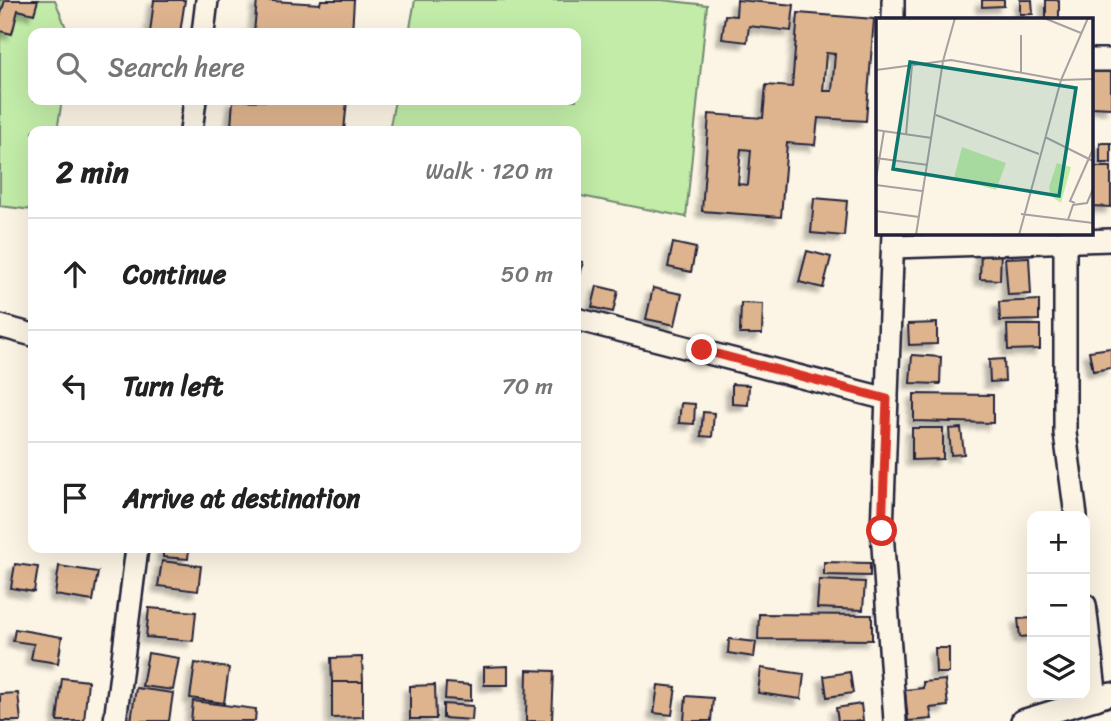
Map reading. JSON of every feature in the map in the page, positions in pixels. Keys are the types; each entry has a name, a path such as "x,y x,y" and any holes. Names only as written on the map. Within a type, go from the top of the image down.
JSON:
{"street":[{"path":"204,28 207,0"},
{"path":"892,18 893,0"},
{"path":"192,126 194,105"},
{"path":"895,721 882,531 893,240 1111,240"},
{"path":"1065,240 1065,433 1075,511"},
{"path":"581,320 887,399"},
{"path":"0,326 28,334"},
{"path":"115,721 136,553"},
{"path":"1022,721 1104,696 1090,629"}],"green space":[{"path":"0,0 55,0 66,28 28,28 28,105 61,105 58,126 28,126 28,209 0,206"},
{"path":"415,0 662,0 707,5 686,217 581,196 581,126 390,126 394,105 581,105 581,28 410,28"}],"building":[{"path":"5,0 38,0 34,14 18,10 12,34 0,31 0,17"},
{"path":"154,0 185,0 181,28 151,28"},
{"path":"257,0 320,4 321,0 354,0 352,28 254,28"},
{"path":"737,0 794,5 791,31 749,26 747,42 722,39 725,15 736,16"},
{"path":"982,0 1004,0 1004,6 982,7"},
{"path":"1020,0 1032,0 1033,14 1020,14"},
{"path":"1046,0 1059,0 1059,18 1046,18"},
{"path":"798,13 874,19 866,121 818,118 815,145 787,143 781,217 702,211 709,114 763,118 766,85 792,87","holes":["826,53 835,54 832,91 823,91","741,149 751,150 748,185 738,184"]},
{"path":"1094,69 1111,71 1111,108 1094,107"},
{"path":"233,105 347,105 344,126 231,126"},
{"path":"1100,143 1111,143 1111,163 1100,163"},
{"path":"1094,167 1111,167 1111,207 1094,206"},
{"path":"814,198 847,201 844,236 811,233"},
{"path":"673,243 696,248 691,272 668,267"},
{"path":"981,250 1001,250 1000,280 980,279"},
{"path":"807,251 831,257 823,288 799,282"},
{"path":"1029,257 1031,294 1008,295 1005,258"},
{"path":"597,286 618,291 613,312 592,307"},
{"path":"653,288 682,294 675,325 646,319"},
{"path":"1039,300 1039,320 1000,321 999,302"},
{"path":"741,303 763,304 762,334 740,334"},
{"path":"937,323 937,344 909,345 908,324"},
{"path":"1007,325 1040,325 1040,349 1008,350"},
{"path":"1111,348 1111,368 1093,371 1089,351"},
{"path":"912,355 941,357 940,384 910,383"},
{"path":"1004,359 1005,381 990,382 989,360"},
{"path":"732,384 749,385 748,405 732,404"},
{"path":"914,394 993,395 993,423 914,421"},
{"path":"681,403 695,404 694,424 679,423"},
{"path":"703,412 714,413 712,437 701,436"},
{"path":"912,428 943,428 943,459 912,460"},
{"path":"961,428 964,454 951,455 949,429"},
{"path":"163,553 189,553 188,559 163,557"},
{"path":"162,561 201,566 198,591 158,586"},
{"path":"824,562 870,563 870,576 824,575"},
{"path":"15,564 38,567 34,592 11,588"},
{"path":"59,566 98,572 93,601 55,595"},
{"path":"819,580 865,582 863,610 817,608"},
{"path":"149,608 196,612 193,641 146,637"},
{"path":"759,614 872,615 872,640 758,639"},
{"path":"1027,618 1027,636 1020,637 1018,619"},
{"path":"15,629 62,637 58,663 31,659 34,644 13,641"},
{"path":"729,639 756,642 754,657 728,653"},
{"path":"935,648 949,648 949,673 936,673"},
{"path":"148,653 179,658 173,690 142,686"},
{"path":"362,657 363,682 332,682 331,658"},
{"path":"195,663 229,668 224,703 190,698"},
{"path":"508,666 508,685 484,685 484,667"},
{"path":"761,668 804,674 801,699 758,693"},
{"path":"527,670 554,671 552,721 526,721"},
{"path":"850,672 853,693 827,697 824,676"},
{"path":"62,678 88,681 84,721 57,721"},
{"path":"945,680 948,706 930,708 932,719 908,721 905,690 923,688 923,682"},
{"path":"332,682 363,682 363,717 332,718"},
{"path":"446,683 471,685 471,701 445,699"},
{"path":"435,685 436,719 410,719 410,686"},
{"path":"658,685 676,687 672,715 654,713"},
{"path":"136,688 173,693 169,721 131,721"},
{"path":"18,693 21,721 0,721 0,694"},
{"path":"686,696 713,698 711,721 684,721"},
{"path":"193,701 256,709 255,721 191,721"},
{"path":"443,704 473,706 472,720 443,718"},
{"path":"861,704 863,721 838,721 836,708"}],"route":[{"path":"702,350 887,399 882,531"}]}
